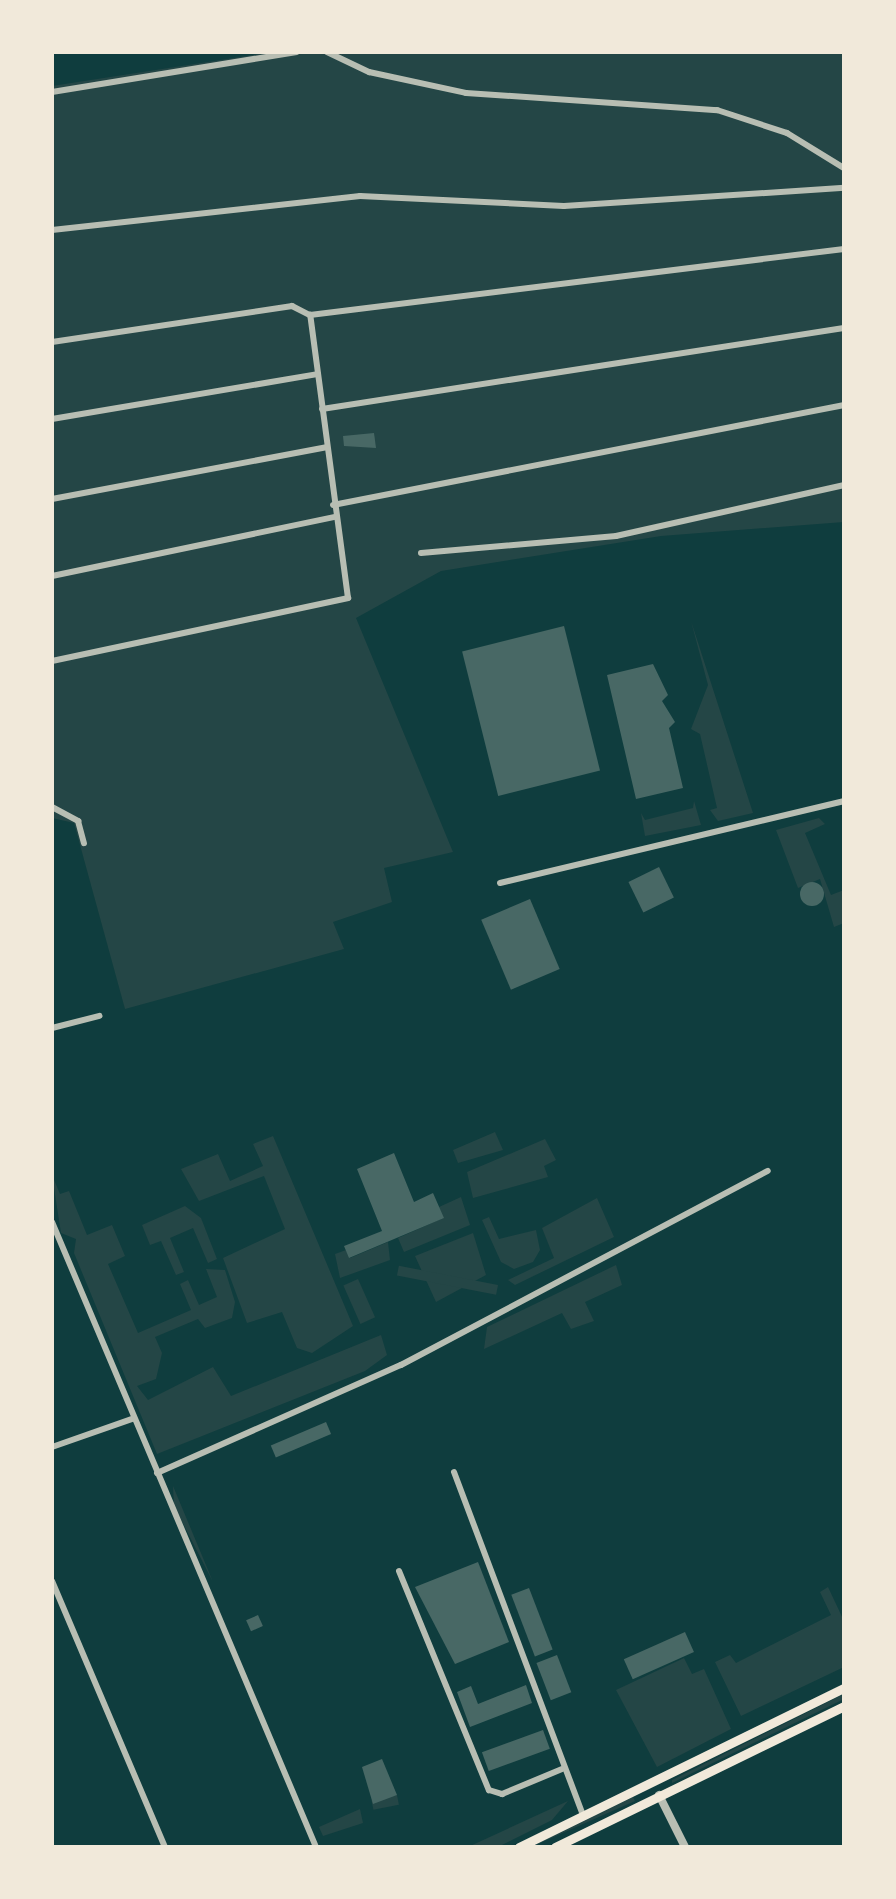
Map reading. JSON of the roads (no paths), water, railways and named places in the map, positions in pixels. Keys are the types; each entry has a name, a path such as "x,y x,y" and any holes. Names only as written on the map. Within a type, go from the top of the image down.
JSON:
{"main road":[{"path":"519,1847 844,1688"},
{"path":"555,1847 844,1706"},
{"path":"659,1795 663,1775"}],"street":[{"path":"52,92 297,52"},
{"path":"327,52 369,72 466,93 727,112 787,133 844,168"},
{"path":"52,230 360,196 564,206 844,188"},
{"path":"52,342 292,306 310,315 844,249"},
{"path":"52,661 348,598 333,505 310,315"},
{"path":"322,409 844,328"},
{"path":"52,419 317,374"},
{"path":"333,505 844,405"},
{"path":"52,499 326,447"},
{"path":"421,553 616,536 844,485"},
{"path":"52,576 335,517"},
{"path":"500,883 844,801"},
{"path":"52,807 78,821 84,843"},
{"path":"52,1028 99,1016"},
{"path":"157,1473 401,1365 768,1171"},
{"path":"52,1222 132,1419 316,1847"},
{"path":"52,1447 132,1419"},
{"path":"454,1472 547,1714 562,1769 583,1816"},
{"path":"399,1571 489,1790 502,1794 562,1769"},
{"path":"52,1581 165,1847"},
{"path":"659,1795 685,1847"}]}
